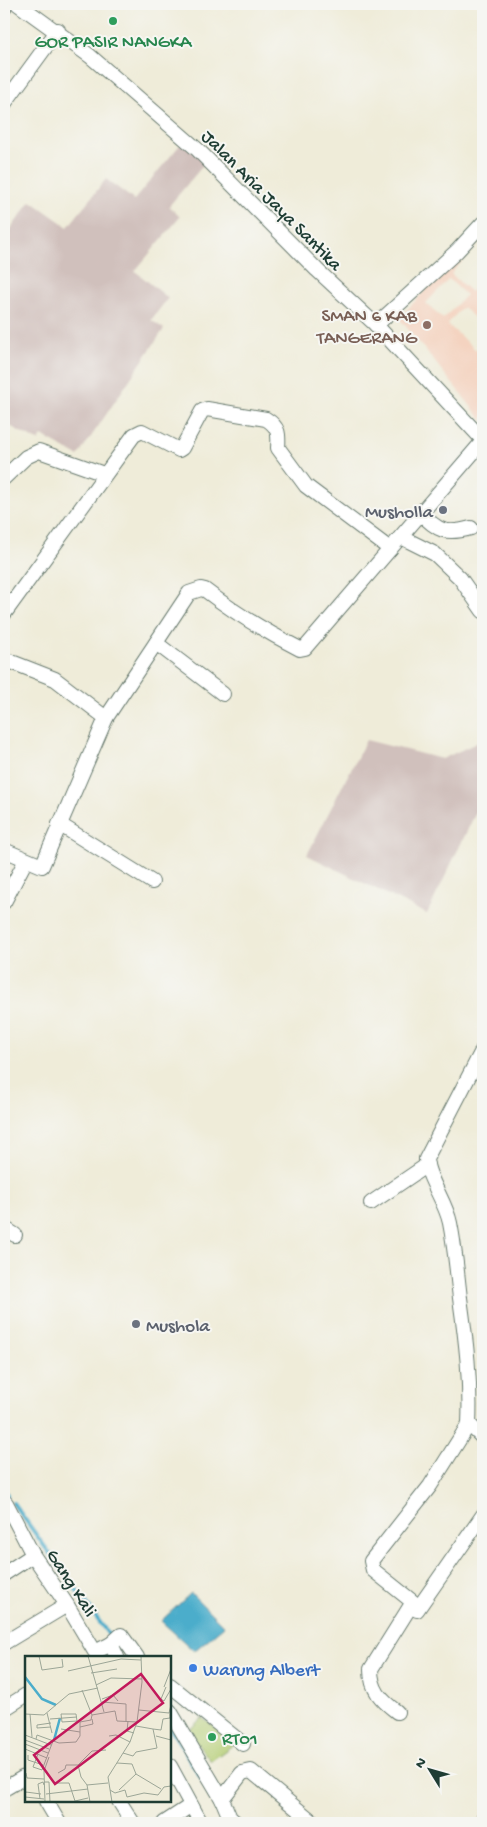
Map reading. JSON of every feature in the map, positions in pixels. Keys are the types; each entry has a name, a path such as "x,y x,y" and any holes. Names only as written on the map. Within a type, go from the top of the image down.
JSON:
{"street":[{"path":"4,8 5,4"},
{"name":"Jalan Aria Jaya Santika","path":"18,4 58,30 198,150 317,270 376,325 483,440"},
{"path":"4,104 58,30"},
{"path":"376,325 458,251 483,222"},
{"path":"4,614 104,474 138,432 142,431 175,449 182,448 204,409 216,409 266,419 274,424 279,432 278,448 306,486 390,549"},
{"path":"4,850 42,866 106,718 189,593 201,589 233,612 272,635 300,649 305,648 483,440"},
{"path":"4,478 26,457 39,451 104,474"},
{"path":"420,513 436,528 444,532 455,532 471,528"},
{"path":"401,537 435,554 460,578 483,610"},
{"path":"156,643 223,694"},
{"path":"4,659 55,679 106,718"},
{"path":"59,824 152,882"},
{"path":"4,902 26,860"},
{"path":"397,1712 375,1690 371,1682 371,1669 413,1602 373,1570 371,1561 430,1486 470,1424 468,1351 455,1250 445,1206 426,1165 428,1154 483,1049"},
{"path":"371,1203 426,1165"},
{"path":"470,1424 483,1438"},
{"name":"Gang Kali","path":"5,1504 33,1556 67,1605 91,1655 116,1639"},
{"path":"417,1610 483,1515"},
{"path":"4,1574 33,1556"},
{"path":"4,1643 67,1605"},
{"path":"116,1639 117,1656"},
{"path":"116,1639 135,1656"},
{"path":"171,1686 243,1744"},
{"path":"4,1709 25,1696"},
{"path":"171,1713 222,1799 230,1818 236,1823"},
{"path":"171,1768 190,1806 201,1823"},
{"path":"222,1799 242,1773 251,1771 314,1823"},
{"path":"4,1788 25,1777"},
{"path":"47,1802 59,1823"},
{"path":"120,1802 134,1823"},
{"path":"164,1823 190,1806"}],"shaded area":[{"path":"189,134 211,156 169,206 180,217 135,271 168,298 151,320 164,329 78,456 42,436 38,441 4,423 4,238 31,201 68,227 106,179 134,200"},
{"name":"SMAN 6 KAB TANGERANG","path":"483,229 483,238 451,274 471,292 483,278 483,326 463,307 447,324 476,350 483,342 483,421 399,318","holes":["449,279 466,295 443,319 426,303"]},
{"path":"366,740 442,759 483,740 483,804 479,806 427,914 307,855"}],"green space":[{"name":"RT01","path":"202,1718 237,1742 211,1761 188,1733"}],"water":[{"path":"191,1593 224,1626 194,1651 161,1621"}],"waterway":[{"path":"4,1489 7,1495"},
{"path":"13,1503 109,1635"},
{"path":"171,1730 207,1787"},
{"path":"215,1800 225,1823"}],"place":[{"name":"GOR PASIR NANGKA","path":"113,21"},
{"name":"SMAN 6 KAB TANGERANG","path":"427,325"},
{"name":"Musholla","path":"443,510"},
{"name":"Mushola","path":"136,1324"},
{"name":"Warung Albert","path":"193,1668"},
{"name":"RT01","path":"212,1737"}]}
